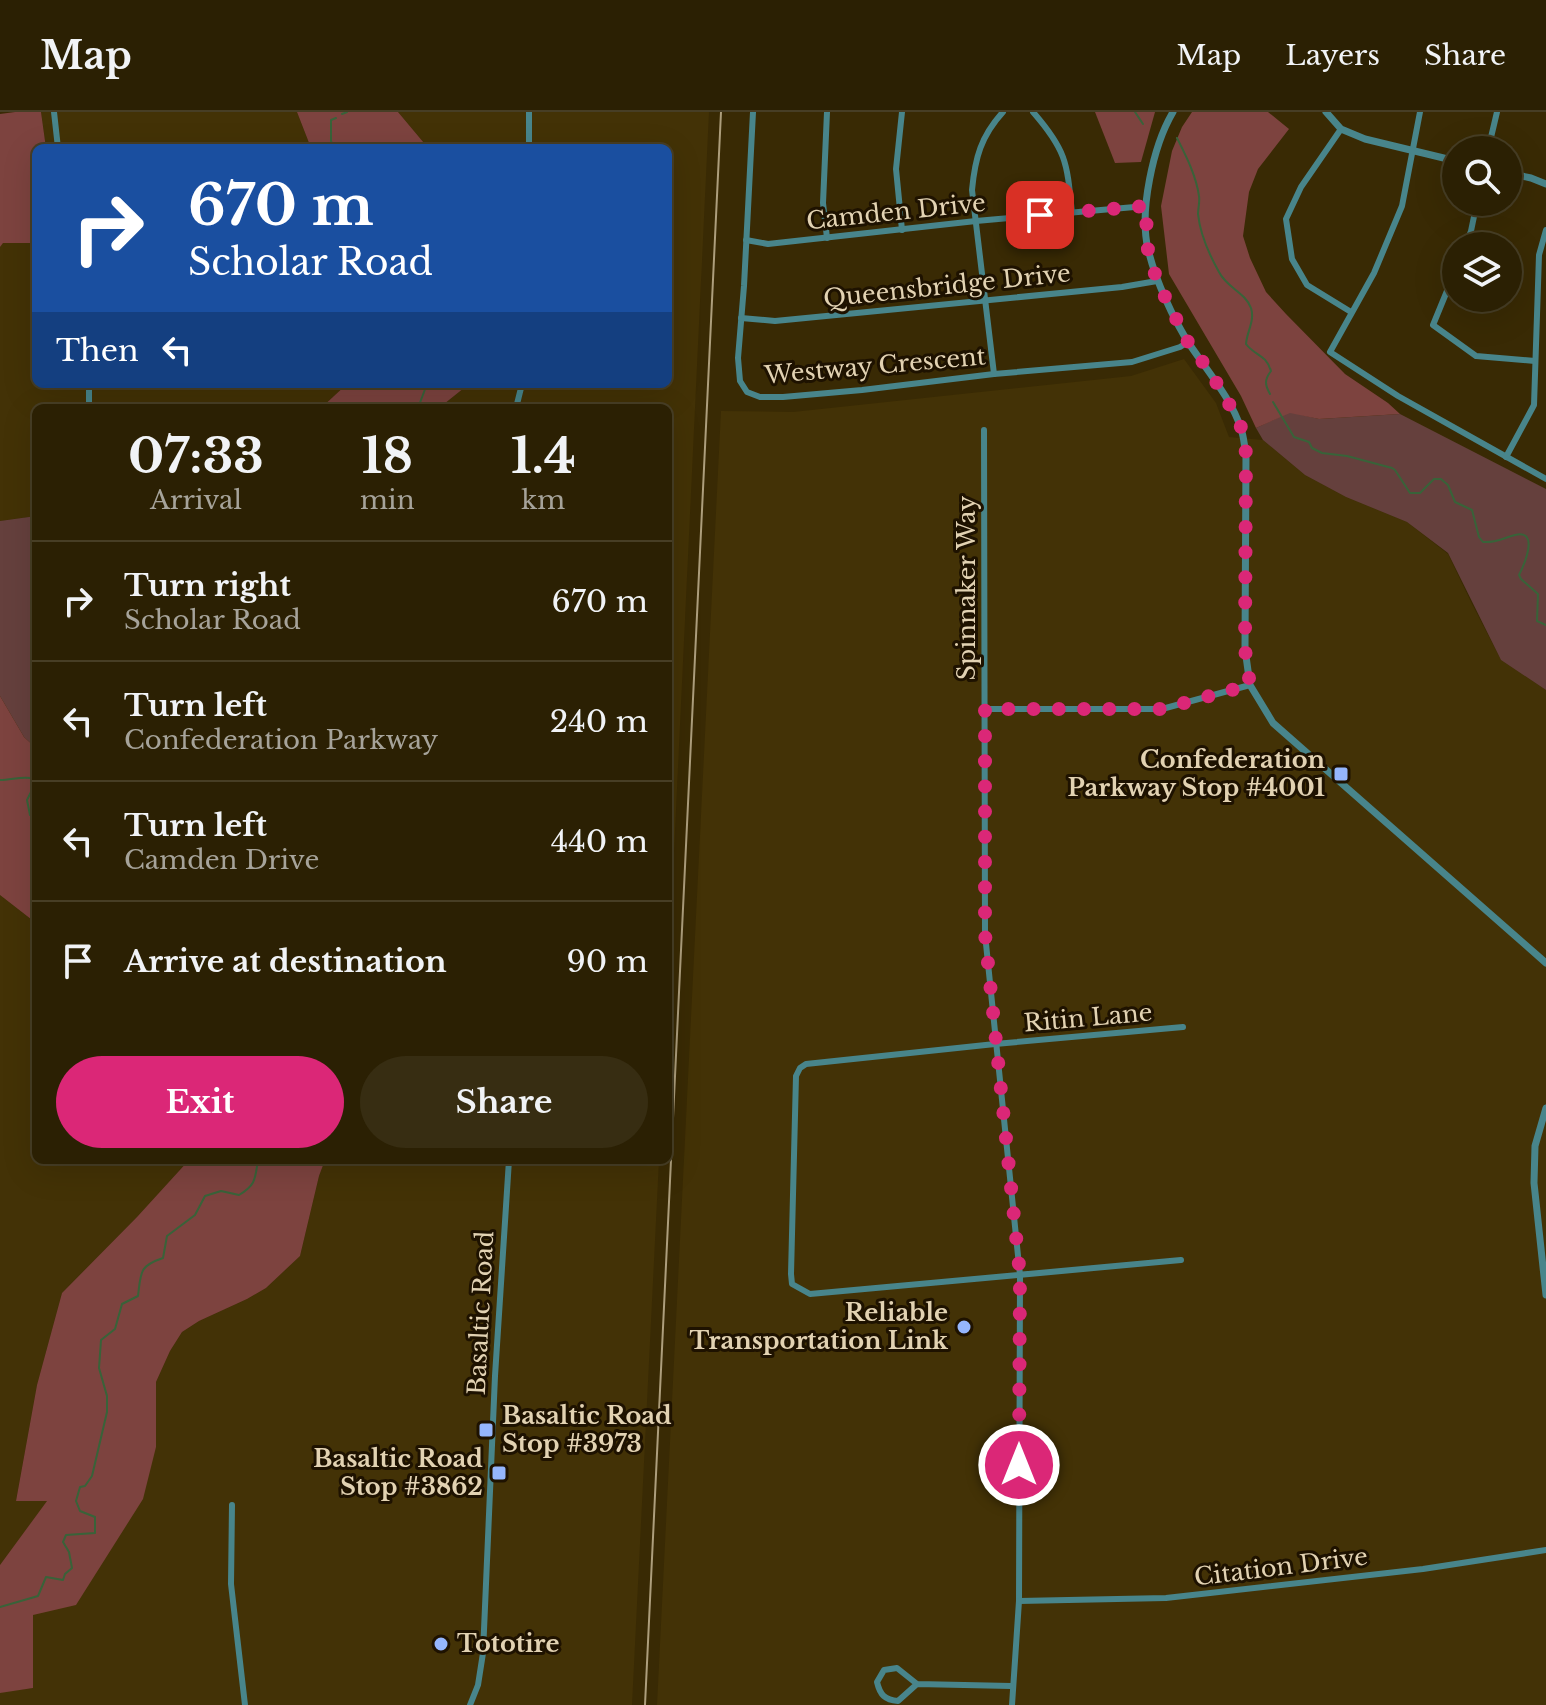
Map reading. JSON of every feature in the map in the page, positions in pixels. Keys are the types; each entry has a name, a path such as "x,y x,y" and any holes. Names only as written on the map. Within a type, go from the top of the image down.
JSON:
{"street":[{"path":"54,112 58,144"},
{"path":"529,112 529,144"},
{"name":"Westway Crescent","path":"753,112 738,358 740,381 747,392 760,397 862,390 1132,362 1188,342"},
{"path":"827,112 823,203 827,238"},
{"path":"902,112 896,169 902,230"},
{"path":"994,374 972,190 975,164 984,139 1003,112"},
{"path":"1033,112 1055,139 1063,155 1068,169 1072,213"},
{"path":"1173,112 1152,166 1146,206 1147,246 1157,281 1188,342 1238,419 1243,435 1246,453 1245,649 1250,685 1273,723 1546,963"},
{"path":"1326,112 1341,129 1365,139 1442,158"},
{"path":"1420,112 1402,206 1374,273 1330,352 1398,396 1546,479"},
{"path":"1491,136 1497,112"},
{"path":"1341,129 1301,187 1286,219 1292,259 1307,285 1351,312"},
{"path":"1522,176 1546,184"},
{"path":"1531,178 1546,178"},
{"name":"Camden Drive","path":"746,240 768,244 1146,206"},
{"path":"1506,457 1534,405 1539,255 1546,230"},
{"name":"Queensbridge Drive","path":"741,318 775,321 1157,281"},
{"path":"1442,303 1433,325 1476,356 1535,361"},
{"name":"Spinnaker Way","path":"984,430 985,934 1020,1275 1019,1601 1012,1705"},
{"path":"985,709 1162,709 1250,685"},
{"name":"Ritin Lane","path":"1020,1275 810,1294 792,1284 796,1076 800,1068 816,1062 1183,1027"},
{"path":"1546,1108 1535,1146 1534,1183 1546,1295"},
{"name":"Basaltic Road","path":"470,1705 478,1685 483,1653 509,1164"},
{"path":"1020,1275 1181,1260"},
{"path":"232,1505 230,1570 245,1705"},
{"name":"Citation Drive","path":"1019,1601 1166,1598 1423,1569 1546,1550"},
{"path":"917,1684 898,1701 887,1700 879,1693 877,1682 884,1670 897,1668 917,1684 1011,1686"}],"shaded area":[{"path":"41,112 297,112 309,144 45,144"},
{"path":"41,112 45,144 32,144 32,243 3,243 0,247 0,114"},
{"path":"297,112 398,112 426,144 309,144"},
{"path":"398,112 709,112 672,894 672,404 444,404 464,388 672,388 672,144 424,143"},
{"path":"1095,112 1155,112 1141,162 1115,163"},
{"path":"1192,112 1268,112 1289,129 1258,169 1249,192 1243,236 1250,258 1266,292 1286,314 1345,374 1400,414 1319,419 1290,413 1256,428 1241,396 1169,274 1161,206 1172,151"},
{"path":"3,243 32,243 32,388 343,388 325,404 32,404 32,517 0,521 0,247"},
{"path":"1184,359 1216,403 1229,437 1263,440 1305,475 1346,497 1407,522 1448,554 1501,660 1546,690 1546,1705 657,1705 721,411 793,412 1131,376"},
{"path":"343,388 464,388 444,404 325,404"},
{"path":"1290,412 1319,419 1400,414 1546,489 1546,690 1501,660 1448,553 1407,522 1346,497 1305,475 1263,440 1256,428"},
{"path":"32,517 32,744 24,737 0,696 0,521"},
{"path":"0,696 24,737 32,744 32,920 0,895"},
{"path":"0,895 32,920 32,1164 185,1164 62,1293 37,1385 16,1501 48,1500 0,1565"},
{"path":"185,1164 324,1164 300,1256 266,1288 182,1332 170,1351 156,1382 156,1447 143,1499 76,1605 33,1615 33,1688 0,1693 0,1565 47,1501 16,1501 37,1385 62,1293"},
{"path":"324,1164 659,1164 632,1705 0,1705 0,1693 33,1688 33,1614 156,1447 156,1382 170,1351 182,1332 266,1288 300,1256"}],"waterway":[{"path":"342,114 347,112"},
{"path":"1135,112 1143,124"},
{"path":"332,144 331,120 336,118"},
{"path":"1177,138 1196,181 1199,221 1209,252 1222,277 1245,298 1251,308 1246,344 1269,365 1271,371 1266,382 1270,394"},
{"path":"420,404 426,388"},
{"path":"1273,402 1294,437 1309,442 1312,448 1322,453 1392,468 1410,493 1420,493 1434,479 1441,479 1448,485 1455,502 1472,510 1483,542 1515,535 1527,537 1528,549 1519,575 1538,594 1537,621 1546,625"},
{"path":"0,780 32,778"},
{"path":"32,790 27,800 32,816"},
{"path":"0,1607 38,1596 46,1577 63,1580 72,1568 63,1542 66,1535 95,1533 95,1517 80,1511 76,1501 80,1487 85,1486 92,1476 107,1412 107,1396 99,1368 101,1340 115,1329 122,1304 138,1296 145,1267 163,1258 167,1236 195,1215 205,1196 221,1191 239,1195 249,1188 257,1164"}],"railway":[{"path":"672,1139 721,112"},
{"path":"645,1705 671,1164"}],"place":[{"name":"Confederation Parkway Stop #4001","path":"1341,774"},
{"name":"Reliable Transportation Link","path":"964,1327"},
{"name":"Basaltic Road Stop #3973","path":"486,1430"},
{"name":"Basaltic Road Stop #3862","path":"499,1473"},
{"name":"Tototire","path":"441,1644"}],"route":[{"path":"1019,1465 1020,1275 985,934 985,709 1162,709 1250,685 1245,649 1246,453 1242,430 1210,372 1188,342 1157,281 1147,246 1146,206 1040,215"}]}
